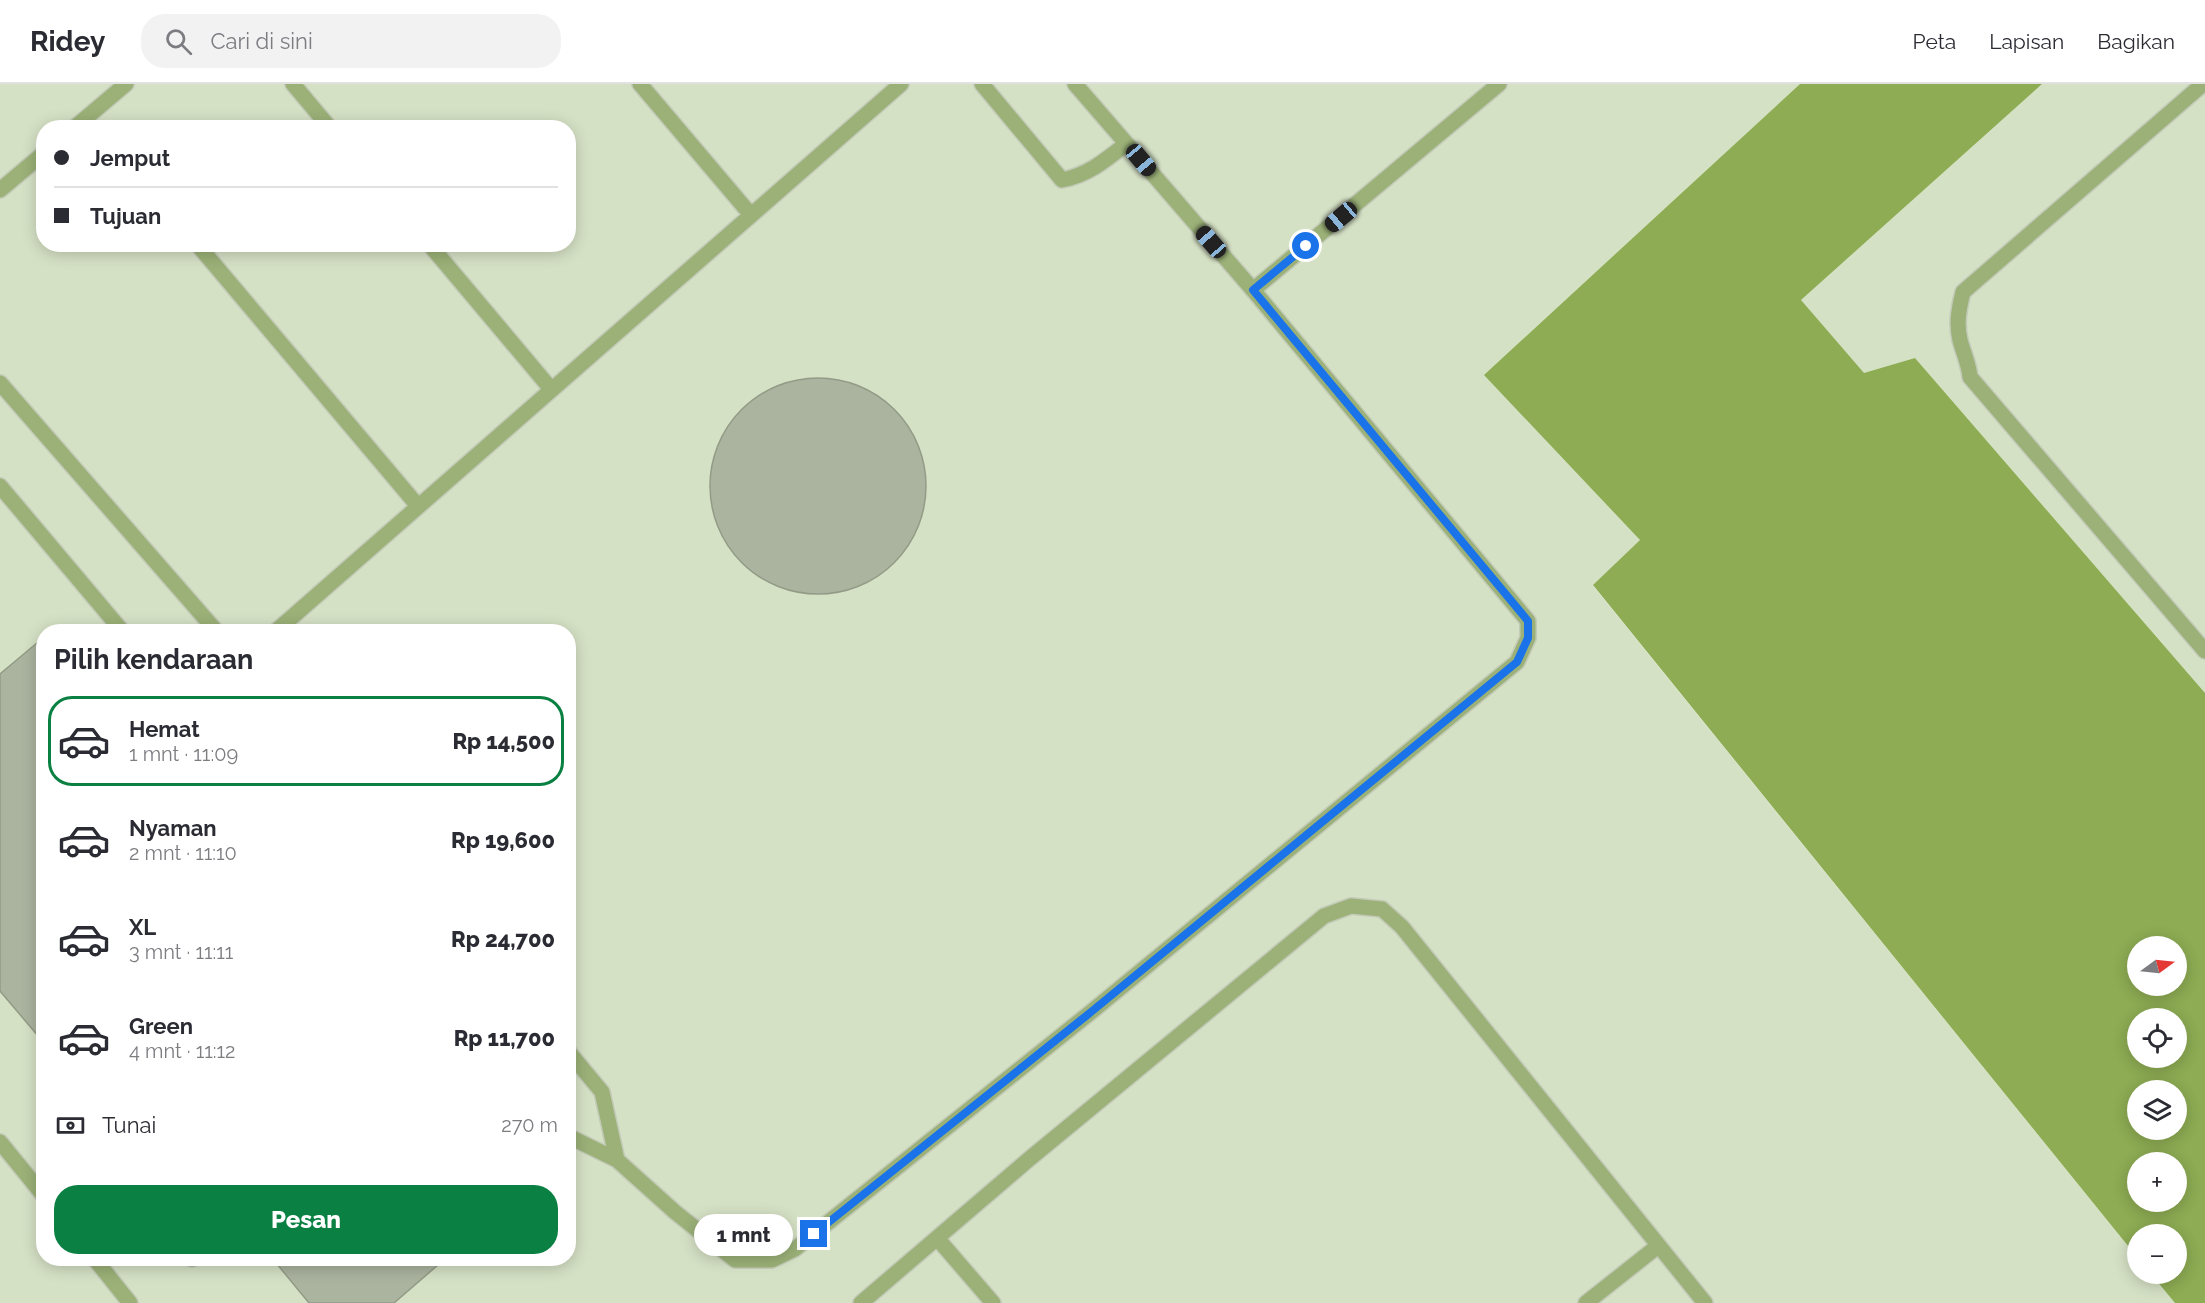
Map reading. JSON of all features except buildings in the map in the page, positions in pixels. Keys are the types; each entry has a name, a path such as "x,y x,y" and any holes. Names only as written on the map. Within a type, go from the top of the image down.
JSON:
{"lane":[{"path":"95,120 126,84"},
{"path":"293,84 323,120"},
{"path":"640,84 751,215"},
{"path":"284,624 901,84"},
{"path":"982,84 1062,180 1091,171 1126,144"},
{"path":"576,1140 617,1160 675,1212 735,1260 772,1260 795,1249 1091,1012 1517,662 1528,638 1528,621 1253,290 1075,84"},
{"path":"1253,290 1499,84"},
{"path":"2203,84 1963,292 1958,313 1959,337 1970,377 2205,651"},
{"path":"0,190 36,160"},
{"path":"204,252 418,506"},
{"path":"436,252 551,389"},
{"path":"0,383 210,624"},
{"path":"0,486 116,624"},
{"path":"861,1303 1028,1160 1324,916 1351,906 1382,909 1402,927 1705,1303"},
{"path":"576,1061 602,1092 617,1160"},
{"path":"0,1142 36,1186"},
{"path":"937,1238 993,1303"},
{"path":"1586,1303 1658,1246"},
{"path":"100,1266 130,1303"}],"shaded area":[{"path":"0,84 1800,84 1485,375 1640,540 1593,586 2127,1245 2127,1284 2159,1284 2175,1303 0,1303"},
{"path":"1800,84 2042,84 1801,300 1864,373 1915,358 2205,693 2205,1303 2175,1303 2159,1284 2187,1284 2187,1224 2127,1224 2127,1245 1593,585 1640,540 1484,375"},
{"path":"2042,84 2205,84 2205,693 1915,358 1864,374 1801,300"}],"route":[{"path":"814,1234 1091,1012 1517,662 1528,638 1528,621 1253,290 1306,246"}]}
